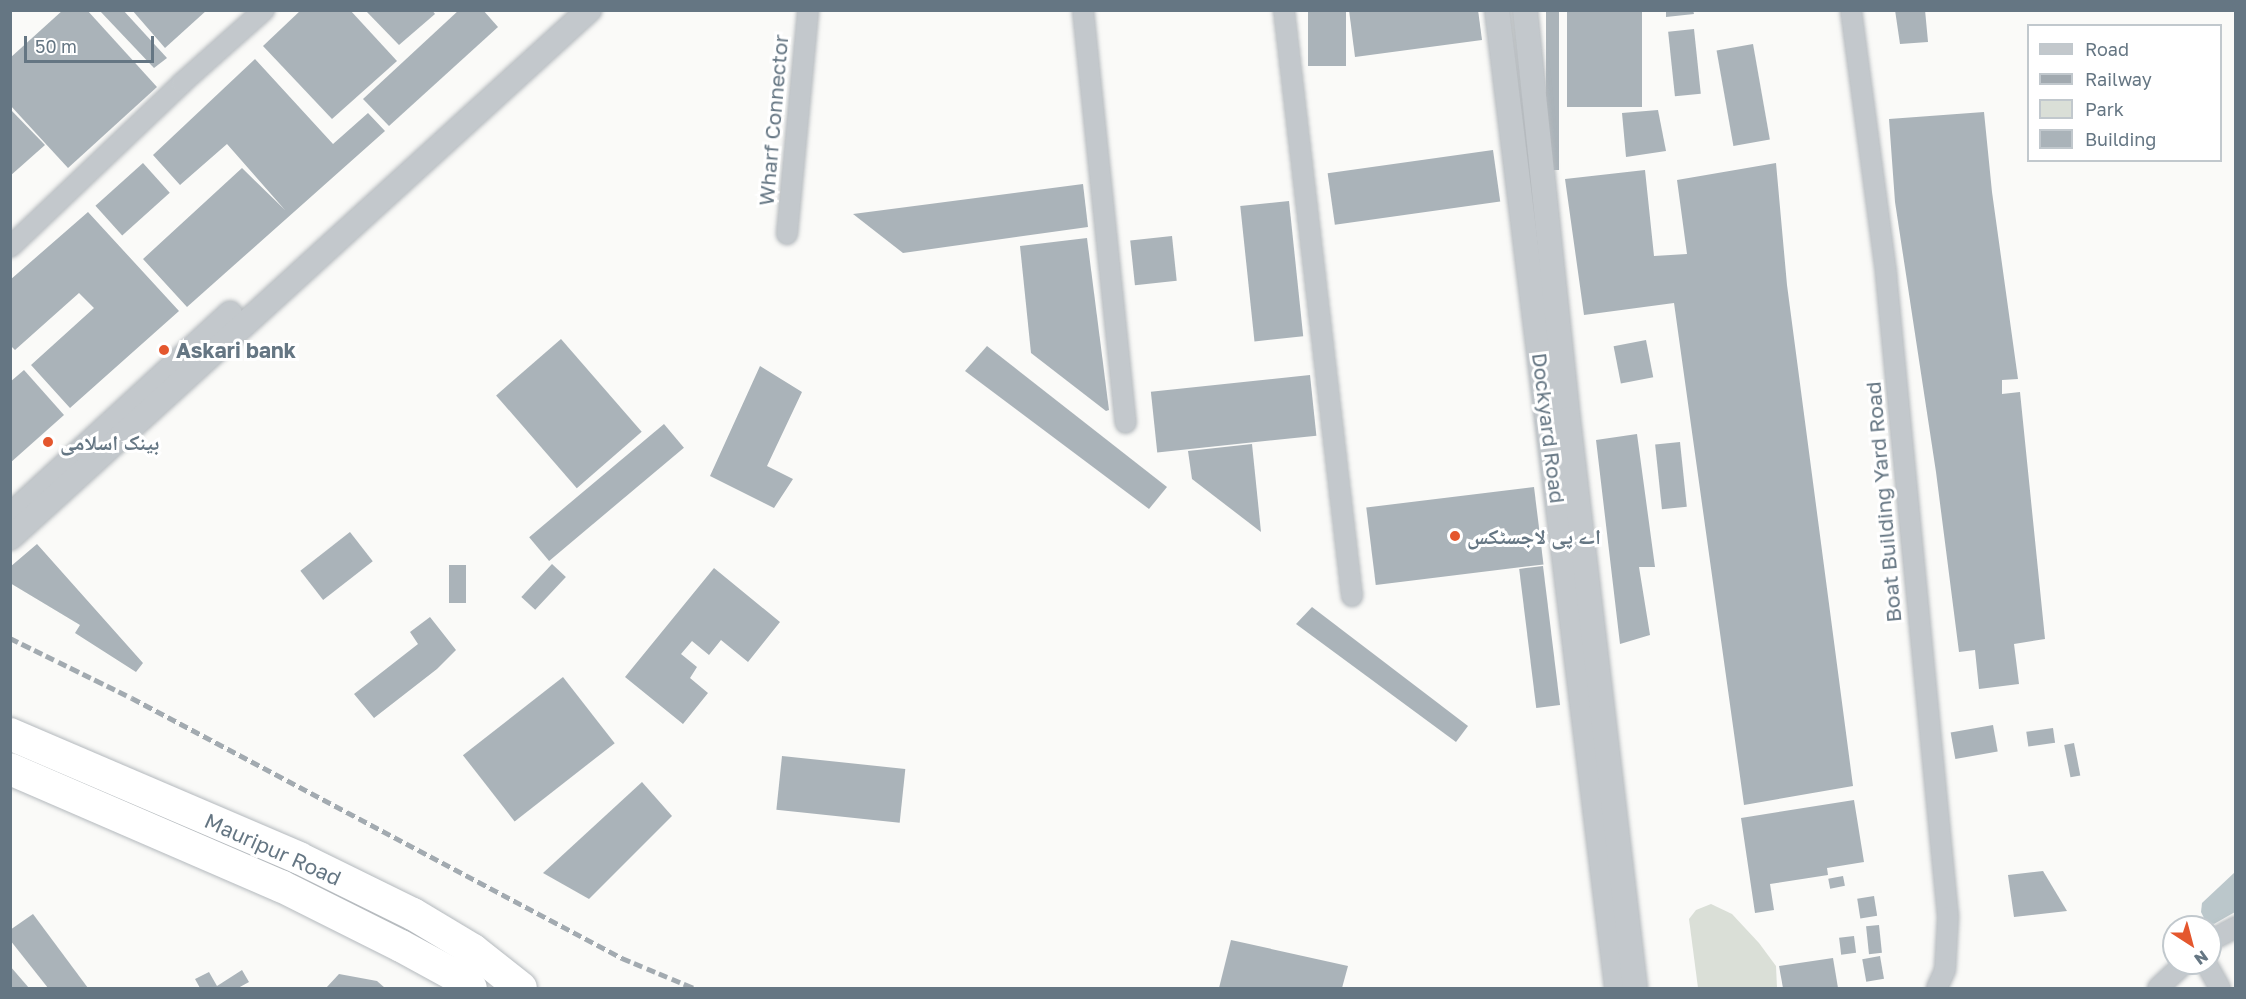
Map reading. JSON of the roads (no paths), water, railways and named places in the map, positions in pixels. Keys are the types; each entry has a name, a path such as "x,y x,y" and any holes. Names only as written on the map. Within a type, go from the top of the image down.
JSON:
{"highway":[{"name":"Mauripur Road","path":"10,734 298,858 413,914 473,950 521,988"},
{"name":"Mauripur Road","path":"10,769 281,886 401,946 456,976 471,988"}],"street":[{"path":"10,247 182,83 264,10"},
{"path":"10,516 143,391 565,10"},
{"path":"10,538 589,10"},
{"name":"Wharf Connector","path":"787,234 808,10"},
{"path":"1083,10 1126,423"},
{"path":"1284,10 1352,596"},
{"name":"Dockyard Road","path":"1497,10 1558,420 1635,988"},
{"name":"Dockyard Road","path":"1525,10 1558,420 1617,988"},
{"name":"Boat Building Yard Road","path":"1851,10 1886,274 1948,917 1944,970 1937,988"},
{"path":"2158,988 2172,975"}],"railway":[{"path":"10,638 132,698 622,958 694,988"}],"place":[{"name":"Askari bank","path":"164,350"},
{"name":"بینک اسلامی","path":"48,442"},
{"name":"اے پی لاجسٹکس","path":"1455,536"}]}
